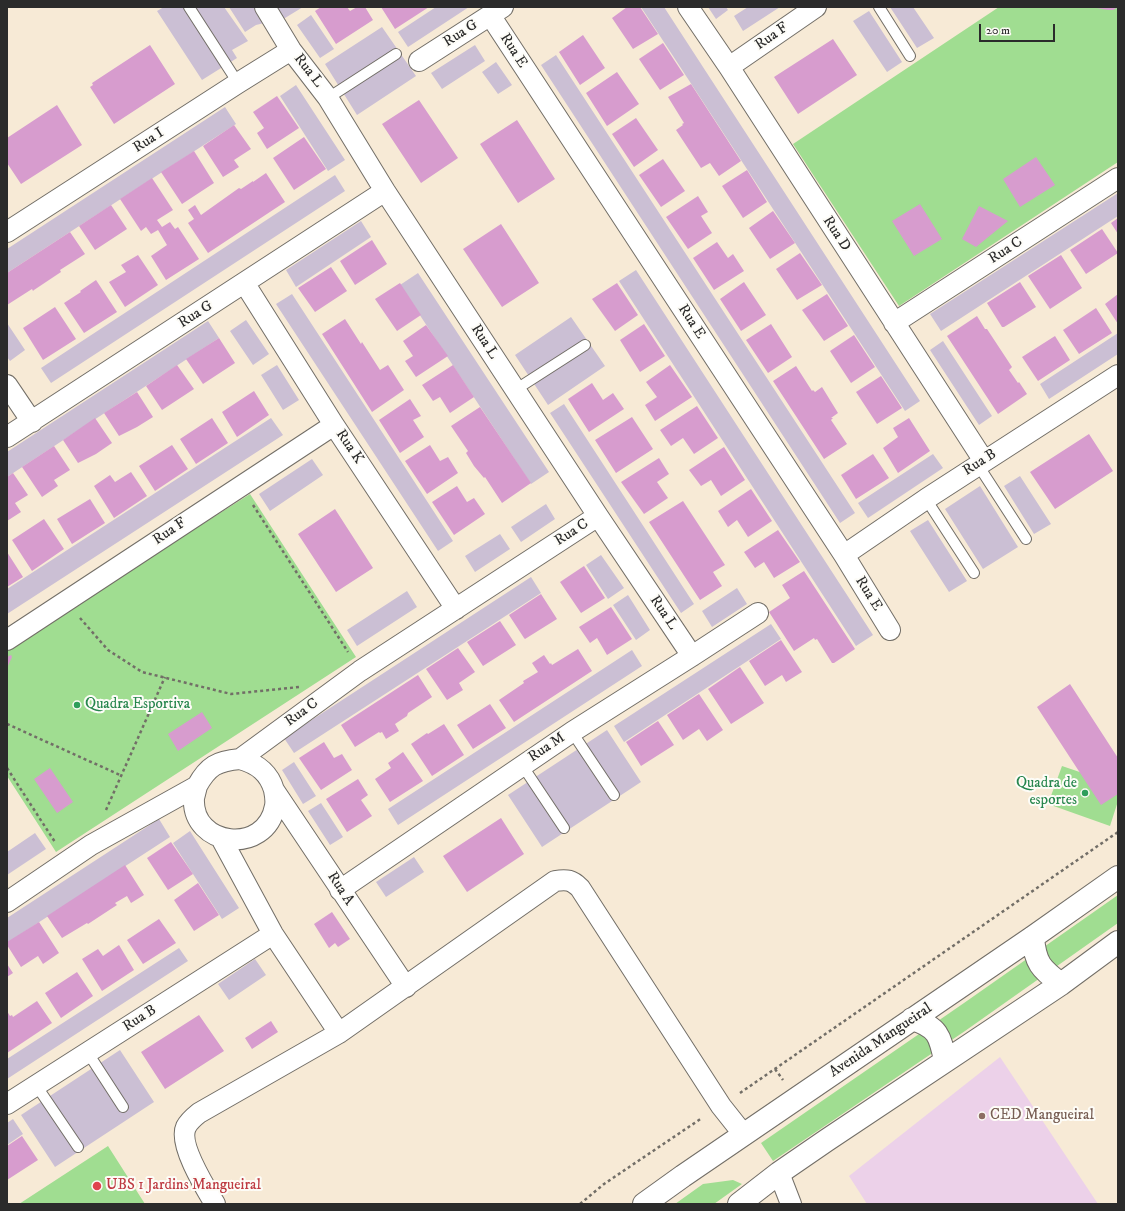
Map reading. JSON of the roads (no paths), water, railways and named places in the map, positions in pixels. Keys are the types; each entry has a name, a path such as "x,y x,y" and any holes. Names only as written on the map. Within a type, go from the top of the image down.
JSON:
{"street":[{"name":"Rua L","path":"265,7 291,50 328,98 385,191 598,516 692,656"},
{"name":"Rua D","path":"688,7 729,67 894,323 981,463"},
{"name":"Rua F","path":"729,67 816,7"},
{"name":"Rua G","path":"419,61 497,11"},
{"name":"Rua E","path":"497,11 890,630"},
{"name":"Rua I","path":"7,232 291,50"},
{"name":"Rua C","path":"894,323 1118,178"},
{"name":"Rua G","path":"7,437 245,284 385,191"},
{"name":"Rua K","path":"245,284 334,424 456,609"},
{"name":"Rua B","path":"844,556 926,499 1118,375"},
{"path":"7,385 32,422"},
{"name":"Rua F","path":"7,640 334,424"},
{"name":"Rua C","path":"7,902 91,845 197,786 203,774 213,765 226,760 240,759 360,671 598,516"},
{"name":"Rua M","path":"340,890 522,765 758,613"},
{"name":"Rua A","path":"197,786 194,798 196,811 201,823 210,832 221,838 235,841 249,838 262,830 271,819 275,805 274,790 266,773 250,761 240,759"},
{"name":"Rua A","path":"274,790 406,987"},
{"name":"Rua A","path":"221,838 274,934 339,1033"},
{"name":"Avenida Mangueiral","path":"644,1204 1118,877"},
{"path":"215,1204 191,1160 186,1141 186,1127 199,1113 339,1033 555,881 570,880 580,888 721,1106 744,1135"},
{"name":"Rua B","path":"7,1104 274,934"},
{"path":"1033,937 1036,959 1049,975 1061,984"},
{"path":"738,1204 780,1173 945,1060 1061,984 1118,942"},
{"path":"912,1019 924,1023 937,1034 945,1060"},
{"path":"780,1173 791,1204"}],"lane":[{"path":"189,7 238,83"},
{"path":"879,7 910,56"},
{"path":"328,98 396,54"},
{"path":"515,390 584,345"},
{"path":"981,463 1026,539"},
{"path":"926,499 974,573"},
{"path":"572,732 614,795"},
{"path":"522,765 564,828"},
{"path":"88,1053 123,1107"},
{"path":"36,1085 78,1147"}],"place":[{"name":"Quadra Esportiva","path":"77,705"},
{"name":"Quadra de esportes","path":"1085,793"},
{"name":"CED Mangueiral","path":"982,1116"},
{"name":"UBS 1 Jardins Mangueiral","path":"97,1186"}]}
